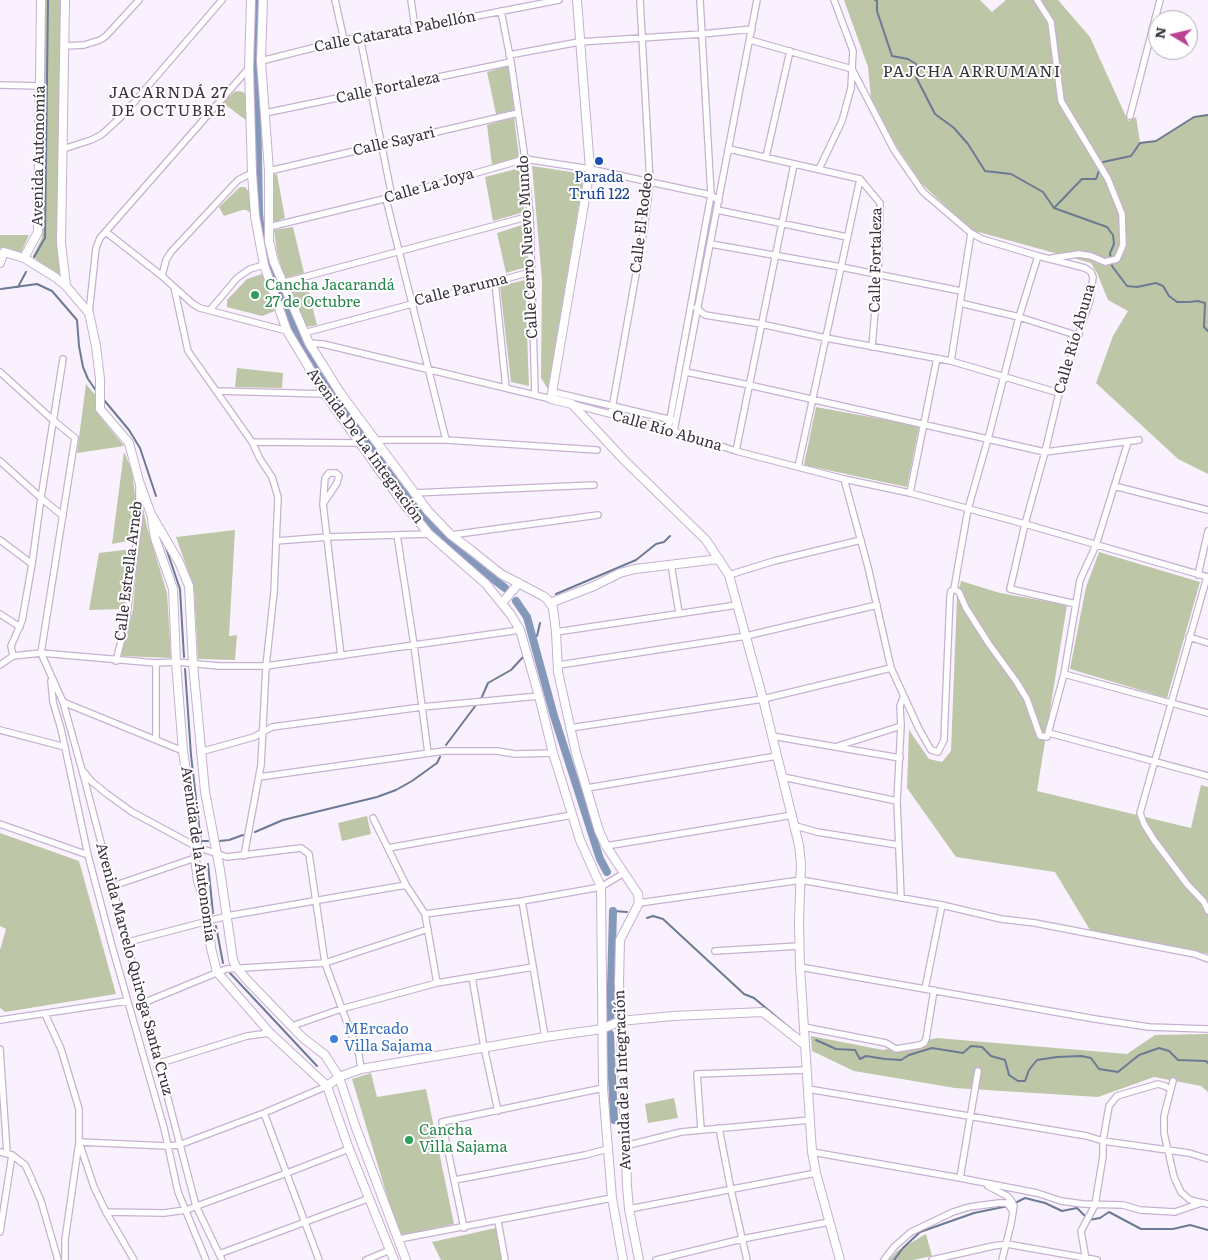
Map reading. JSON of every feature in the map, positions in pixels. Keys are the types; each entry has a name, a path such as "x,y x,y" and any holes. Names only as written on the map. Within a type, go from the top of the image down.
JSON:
{"street":[{"name":"Avenida Autonomía","path":"24,258 38,232 41,0"},
{"name":"Avenida Autonomía","path":"65,0 61,243 66,286"},
{"path":"64,46 84,45 100,40 106,36 139,0"},
{"path":"63,149 101,135 124,114 222,0"},
{"name":"Avenida De La Integración","path":"252,0 249,68 252,173 255,216 264,265 287,331 325,394 359,443 428,534 486,584 511,615 520,630 553,753 572,815 580,840 601,888 602,1029"},
{"name":"Avenida De La Integración","path":"265,0 261,61 269,170 269,241 274,262 304,333 341,394 374,440 413,493 451,535 502,574 543,596 550,603"},
{"path":"335,0 344,40"},
{"path":"411,0 415,28"},
{"name":"Calle Catarata Pabellón","path":"261,61 344,40 559,0"},
{"path":"577,0 590,169 552,395 673,420"},
{"name":"Calle El Rodeo","path":"611,414 644,229 650,182 640,0"},
{"path":"671,430 691,303 711,195 700,0"},
{"path":"673,420 686,372 757,0"},
{"path":"819,169 842,121 851,88 853,51 834,0"},
{"path":"1037,0 1051,22 1061,100 1108,179 1122,214 1123,245 1117,259 1105,262 1080,254 1049,259"},
{"path":"1130,116 1160,0"},
{"name":"Calle Cerro Nuevo Mundo","path":"501,11 511,62 525,159 530,216 535,394"},
{"path":"509,55 579,42 752,29"},
{"path":"360,38 381,144 399,251 446,440"},
{"path":"750,40 852,69"},
{"path":"766,157 790,52"},
{"name":"Calle Fortaleza","path":"265,114 511,62"},
{"path":"193,664 189,586 179,562 151,514 130,443 100,409 100,379 89,313 97,244 249,68"},
{"name":"Calle Río Abuna","path":"852,69 894,150 923,192 971,233 982,239 1085,268 1091,272 1093,277 1090,300 1059,393 1010,589 1076,604"},
{"path":"0,85 40,86"},
{"name":"Calle Sayari","path":"269,170 518,113"},
{"path":"729,149 860,179 798,467"},
{"name":"Calle La Joya","path":"269,227 389,198 525,159 590,169 711,195"},
{"path":"736,451 774,255 794,164"},
{"path":"162,276 166,260 171,252 238,180 252,173"},
{"name":"Calle Fortaleza","path":"860,179 880,203 878,274 872,347"},
{"path":"711,195 719,201"},
{"path":"718,210 848,237"},
{"path":"282,283 530,216"},
{"path":"106,232 162,276 193,304 287,331"},
{"path":"951,361 971,233"},
{"path":"711,244 962,291"},
{"path":"0,262 2,252 24,258 66,286 89,313"},
{"path":"844,479 861,540 891,668 903,698 931,750 938,752 944,740 951,591 954,589 968,509 1019,317 1038,256"},
{"path":"210,310 237,278 250,269 264,265"},
{"name":"Calle Paruma","path":"304,333 531,272"},
{"path":"495,282 506,388"},
{"path":"174,287 188,350 252,442 272,478 278,496 274,592 266,666 259,777 244,856"},
{"path":"691,303 705,315 951,361 1059,393"},
{"path":"960,303 1019,317 1079,336"},
{"name":"Calle Río Abuna","path":"309,343 323,344 506,388 535,394 552,395 572,404 671,430 736,451 844,479 910,493 1207,577"},
{"path":"910,493 937,358"},
{"path":"13,656 11,646 22,621 63,359"},
{"path":"0,372 75,438 42,653"},
{"path":"686,372 1045,452 1140,440"},
{"path":"217,391 325,394"},
{"path":"572,404 625,460 706,540 728,575 796,826 799,845 800,880 800,967 812,1152 840,1260"},
{"path":"374,440 446,440 597,450"},
{"path":"252,442 359,443"},
{"path":"954,589 960,592 966,608 984,637 1027,699 1040,736 1047,737 1064,674 1080,580 1096,545 1128,442"},
{"path":"0,461 63,516"},
{"path":"323,504 337,483 339,476 336,473 329,473 325,478 323,504 341,656"},
{"name":"Calle Estrella Arneb","path":"116,661 126,622 139,522 140,481"},
{"path":"413,493 594,485"},
{"path":"1114,486 1208,510"},
{"name":"Avenida de la Autonomía","path":"151,514 155,538 173,589 176,662 183,751 197,847 195,858 198,880 207,908 211,948 217,972 270,1033 327,1086 349,1149 394,1260"},
{"path":"451,535 598,516"},
{"path":"1198,574 1208,532"},
{"path":"276,541 328,537 428,534"},
{"path":"397,535 428,753"},
{"path":"0,540 32,564"},
{"path":"728,575 774,561 861,540"},
{"path":"719,559 635,569 620,573 594,586 550,603 553,608 556,632 558,672 570,728 599,831 606,846 638,894 639,904 800,880 942,905 1001,919 1034,923 1194,954 1208,959"},
{"path":"672,564 679,613"},
{"path":"1207,577 1156,762 1142,804 1141,818 1154,840 1187,884 1204,902 1208,911"},
{"path":"502,603 519,583"},
{"path":"556,632 737,605"},
{"path":"559,666 746,636 877,605"},
{"path":"0,614 20,627"},
{"path":"0,665 13,656 42,653 116,661 176,662 219,666 266,666 520,630"},
{"path":"1189,637 1208,642"},
{"name":"Avenida Marcelo Quiroga Santa Cruz","path":"42,653 63,702 82,770 196,1206 222,1260"},
{"path":"156,663 156,740"},
{"name":"Avenida de la Autonomía","path":"193,664 205,792 233,960 236,967 247,980 303,1038 325,1055 339,1077 356,1128 406,1260"},
{"path":"570,728 763,699 891,668"},
{"path":"1064,674 1208,713"},
{"name":"Avenida Marcelo Quiroga Santa Cruz","path":"51,676 52,702 65,747 88,854 127,1001 164,1128 178,1192 206,1260"},
{"path":"200,752 254,737 272,727 422,706 539,696"},
{"path":"901,898 897,801 900,758 900,706 903,698"},
{"path":"63,702 183,751"},
{"path":"836,746 901,726"},
{"path":"0,730 65,747"},
{"path":"1049,733 1208,776"},
{"path":"772,736 900,758"},
{"path":"259,777 428,753 465,750 497,751 515,754 553,753"},
{"path":"587,788 777,756"},
{"path":"82,770 101,790 132,812 197,847 227,857 301,848 309,854 325,963 359,1055 361,1069"},
{"path":"783,777 897,801"},
{"path":"388,848 572,815"},
{"path":"606,846 793,815"},
{"path":"373,818 406,885 425,914 437,983"},
{"path":"0,824 88,854"},
{"path":"796,826 827,834 898,845"},
{"path":"113,886 195,858"},
{"path":"425,914 522,902 601,888 624,873"},
{"path":"128,942 207,920 406,885"},
{"path":"522,902 545,1037"},
{"name":"Avenida de la Integración","path":"638,1260 629,1209 625,1146 620,1021 620,940 639,904"},
{"path":"925,989 942,905"},
{"path":"143,1003 217,972 236,967 325,963 428,929"},
{"path":"715,951 799,946"},
{"path":"292,1026 341,1009 437,983 533,967"},
{"path":"800,967 1140,1026 1208,1029"},
{"path":"472,976 484,1047 498,1111"},
{"path":"804,1027 886,1043 896,1049 920,1045 926,1039 934,990"},
{"path":"0,1020 127,1001"},
{"path":"79,1142 179,1145 264,1113 327,1086 339,1077 361,1069 484,1047 602,1029 620,1021 763,1012 805,1045"},
{"path":"44,1014 60,1049 79,1109 79,1142 65,1240 65,1260"},
{"name":"Avenida de la Integración","path":"602,1029 603,1088 612,1198 623,1260"},
{"path":"160,1063 247,1036 270,1033"},
{"path":"0,1049 6,1153 0,1232"},
{"path":"701,1129 697,1074 807,1070"},
{"path":"960,1178 978,1071"},
{"path":"1173,1081 1164,1116 1164,1133 1174,1178 1181,1192 1190,1200 1208,1204"},
{"path":"1086,1259 1081,1231 1095,1205 1103,1156 1103,1141 1110,1106 1117,1096 1158,1084 1170,1089"},
{"path":"464,1228 442,1122 603,1088"},
{"path":"808,1089 1087,1136 1103,1141 1189,1153 1208,1159"},
{"path":"264,1113 319,1260"},
{"path":"625,1146 701,1129 810,1120"},
{"path":"720,1128 730,1190 747,1260"},
{"path":"79,1142 94,1187 134,1260"},
{"path":"106,1212 164,1213 186,1210 349,1149"},
{"path":"455,1180 586,1155 608,1149"},
{"path":"812,1152 1037,1193 1061,1201 1095,1205 1123,1205 1140,1210 1175,1212 1201,1202"},
{"path":"6,1153 24,1165 29,1173 41,1201 58,1260"},
{"path":"629,1209 816,1173"},
{"path":"980,1182 1007,1196 1014,1206 1002,1260"},
{"path":"218,1254 370,1198"},
{"path":"399,1239 612,1198"},
{"path":"884,1260 894,1247 911,1232 953,1212 968,1207 999,1203 1007,1203 1012,1211"},
{"path":"498,1221 504,1260"},
{"path":"656,1260 742,1239 829,1222"},
{"path":"932,1260 1006,1244 1097,1260"},
{"path":"366,1260 390,1250"}],"green space":[{"path":"45,0 61,0 57,242 60,276 41,264 33,256 42,238"},
{"path":"844,0 980,0 992,12 1006,0 1058,0 1090,37 1128,121 1136,117 1140,142 1156,141 1194,117 1208,115 1208,474 1178,459 1096,383 1113,336 1128,311 1108,300 1091,263 971,230 922,184 895,144 871,98 868,67"},
{"path":"508,66 514,110 496,114 487,72"},
{"path":"238,91 246,95 247,121 223,103 234,92"},
{"path":"514,117 519,157 492,165 487,125"},
{"path":"532,166 584,174 548,389 541,378 542,280"},
{"path":"520,168 524,212 493,221 485,177"},
{"path":"277,174 285,218 274,222 273,175"},
{"path":"240,187 245,187 249,192 251,213 242,210 224,216 219,207"},
{"path":"525,224 527,267 506,273 497,233"},
{"path":"293,227 304,273 285,278 277,253 274,230"},
{"path":"0,235 29,235 21,253 4,247 0,248"},
{"path":"262,274 275,311 262,316 227,307 227,300 247,279"},
{"path":"525,280 529,386 511,382 500,286"},
{"path":"306,281 317,325 306,327 288,286"},
{"path":"237,368 283,373 282,388 235,387"},
{"path":"86,384 97,397 95,404 98,414 124,446 77,453"},
{"path":"816,407 919,426 907,487 804,465"},
{"path":"124,452 132,470 136,504 133,540 112,544"},
{"path":"142,503 147,527 167,593 171,658 121,656 133,609"},
{"path":"235,530 229,636 237,635 235,660 198,659 194,588 176,537"},
{"path":"132,549 123,609 89,610 99,553"},
{"path":"1099,552 1200,582 1167,698 1070,669 1086,587"},
{"path":"961,581 1000,593 1067,605 1037,791 1191,828 1201,785 1208,787 1208,954 1090,930 1055,872 956,857 907,788 909,730 929,759 942,762 951,751 957,597"},
{"path":"367,816 371,834 342,841 338,823"},
{"path":"0,833 79,861 116,994 5,1012 0,1008 0,950 6,929 0,926"},
{"path":"1208,1034 1208,1092 1201,1086 1154,1077 1098,1097 955,1088 854,1071 812,1051 811,1036 883,1050 937,1038 1127,1054 1155,1035"},
{"path":"371,1073 377,1097 426,1089 454,1224 399,1236 352,1079"},
{"path":"674,1098 678,1118 648,1123 645,1104"},
{"path":"496,1228 502,1260 441,1260 432,1242"},
{"path":"926,1234 932,1256 913,1260 889,1260 897,1251"}],"waterway":[{"path":"34,257 45,238 48,0"},
{"path":"257,0 254,79 257,103 259,212 261,237 276,286 318,374 401,490 455,549 505,588"},
{"path":"875,0 877,1 877,11 892,56 908,59 916,64 916,77 935,114 954,128 968,144 985,171 1011,174 1043,192 1054,208 1107,227 1113,235 1114,244 1110,253 1112,266 1127,286 1137,287 1156,283 1163,286 1169,296 1177,302 1198,301 1205,303 1204,327 1208,331"},
{"path":"1102,164 1103,162 1131,156 1140,143 1156,141 1194,117 1208,115"},
{"path":"1054,208 1082,179 1096,179 1100,168"},
{"path":"18,287 26,272"},
{"path":"1,289 37,284 52,291 77,320 83,367 88,379 97,392"},
{"path":"104,400 129,430 140,448 156,496"},
{"path":"556,594 636,560 656,544 664,542 670,536"},
{"path":"165,545 180,589 184,657"},
{"path":"516,601 527,617 554,716 600,859 607,872"},
{"path":"537,636 540,623"},
{"path":"481,699 488,683 511,670 524,656"},
{"path":"185,669 191,755 201,842"},
{"path":"446,745 476,705"},
{"path":"255,832 283,820 377,797 396,790 437,763 440,757"},
{"path":"219,841 243,835"},
{"path":"201,841 208,841"},
{"path":"208,864 213,913"},
{"path":"613,911 627,912"},
{"path":"610,1025 613,911"},
{"path":"647,918 653,916 663,919 744,994 754,998 797,1034"},
{"path":"216,926 223,963"},
{"path":"230,973 317,1066"},
{"path":"610,1034 614,1120"},
{"path":"816,1040 836,1049 855,1050 860,1059 866,1056 901,1060 909,1055 932,1048 963,1053 971,1046 982,1047 991,1056 1005,1060 1009,1075 1018,1081 1025,1081 1029,1070 1037,1060 1057,1057 1081,1056 1091,1058 1099,1069 1118,1072 1139,1055 1159,1048 1169,1051 1178,1060 1206,1061 1208,1063"},
{"path":"1015,1203 1025,1198 1045,1203 1062,1211 1077,1208 1089,1220 1100,1218 1109,1212 1141,1229 1173,1229 1190,1225 1208,1230"},
{"path":"894,1260 903,1248 920,1232 974,1213 1008,1206"}],"place":[{"name":"Parada Trufi 122","path":"599,161"},
{"name":"Cancha Jacarandá 27 de Octubre","path":"255,295"},
{"name":"MErcado Villa Sajama","path":"334,1039"},
{"name":"Cancha Villa Sajama","path":"409,1140"}],"district":[{"name":"PAJCHA ARRUMANI","path":"972,72"},
{"name":"JACARNDÁ 27 DE OCTUBRE","path":"169,102"}]}
